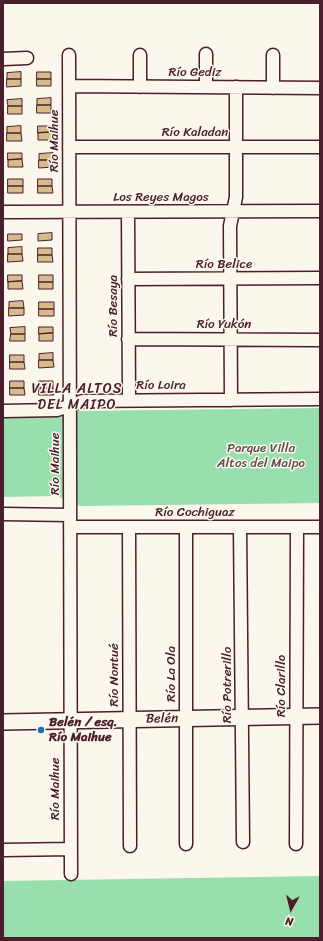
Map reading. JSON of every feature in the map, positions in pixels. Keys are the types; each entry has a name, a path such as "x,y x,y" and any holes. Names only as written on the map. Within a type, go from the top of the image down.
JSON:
{"street":[{"path":"206,54 206,87"},
{"name":"Río Maihue","path":"69,55 71,874"},
{"path":"140,55 140,87"},
{"path":"273,55 273,88"},
{"path":"3,59 27,58"},
{"name":"Río Gediz","path":"69,86 320,88"},
{"path":"230,400 230,226 236,197 236,87"},
{"name":"Río Kaladan","path":"69,147 320,147"},
{"name":"Los Reyes Magos","path":"3,212 320,212"},
{"name":"Río Besaya","path":"128,212 129,400"},
{"name":"Río Belice","path":"128,279 320,278"},
{"name":"Río Yukón","path":"128,339 320,340"},
{"name":"Río Loira","path":"3,411 57,410 83,401 320,399"},
{"path":"3,514 70,515"},
{"name":"Río Nontué","path":"129,527 130,846"},
{"name":"Río La Ola","path":"186,527 186,844"},
{"name":"Río Potrerillo","path":"240,527 243,842"},
{"name":"Río Clarillo","path":"296,844 297,527"},
{"name":"Río Cochiguaz","path":"70,528 320,527"},
{"name":"Belén","path":"3,722 320,716"},
{"path":"3,850 70,849"}],"green space":[{"name":"Parque Villa Altos del Maipo","path":"320,408 320,503 80,506 57,496 3,497 3,415 58,414 78,411"},
{"path":"320,876 320,938 3,938 3,881"}],"building":[{"path":"21,72 21,79 7,79 7,73"},
{"path":"37,72 51,72 51,79 37,79"},
{"path":"7,79 21,79 21,86 7,87"},
{"path":"37,79 51,79 51,86 37,86"},
{"path":"51,98 51,105 37,105 37,99"},
{"path":"22,99 22,106 8,106 7,100"},
{"path":"37,105 51,105 51,113 37,113"},
{"path":"8,106 22,106 22,114 8,114"},
{"path":"21,126 21,133 7,133 7,127"},
{"path":"38,126 52,126 52,132 38,133"},
{"path":"52,132 52,140 38,140 38,133"},
{"path":"7,133 21,133 22,141 7,141"},
{"path":"8,153 22,153 22,159 8,160"},
{"path":"53,153 53,160 39,160 39,154"},
{"path":"22,159 23,167 8,167 8,160"},
{"path":"39,160 53,160 54,167 39,168"},
{"path":"8,179 23,179 23,186 8,186"},
{"path":"38,179 52,179 52,186 38,186"},
{"path":"8,186 23,186 23,193 8,193"},
{"path":"38,186 52,186 53,193 38,193"},
{"path":"52,233 52,240 38,241 38,234"},
{"path":"8,234 22,234 22,240 8,241"},
{"path":"22,247 22,254 8,254 8,248"},
{"path":"38,248 52,248 52,255 38,255"},
{"path":"8,254 22,254 23,261 8,262"},
{"path":"38,255 52,255 53,262 38,262"},
{"path":"8,275 22,275 22,281 8,282"},
{"path":"39,275 53,275 53,282 39,282"},
{"path":"22,281 23,289 8,289 8,282"},
{"path":"39,282 53,282 53,289 39,289"},
{"path":"23,301 24,308 9,308 9,302"},
{"path":"39,302 54,302 54,309 39,309"},
{"path":"9,308 24,308 24,315 9,316"},
{"path":"39,309 54,309 54,316 39,316"},
{"path":"25,327 25,334 11,334 10,328"},
{"path":"39,327 53,327 53,333 39,334"},
{"path":"53,333 53,341 39,341 39,334"},
{"path":"11,334 25,334 25,341 10,341"},
{"path":"53,353 53,360 39,360 39,354"},
{"path":"10,355 24,355 24,362 10,362"},
{"path":"39,360 53,360 54,367 39,368"},
{"path":"10,362 24,362 25,369 10,369"},
{"path":"10,381 24,381 24,388 10,388"},
{"path":"39,381 53,381 53,388 39,388"},
{"path":"10,388 24,388 25,395 10,395"},
{"path":"39,388 53,388 54,395 39,395"}],"place":[{"name":"Belén / esq. Río Maihue","path":"41,730"}],"district":[{"name":"VILLA ALTOS DEL MAIPO","path":"77,398"}]}
